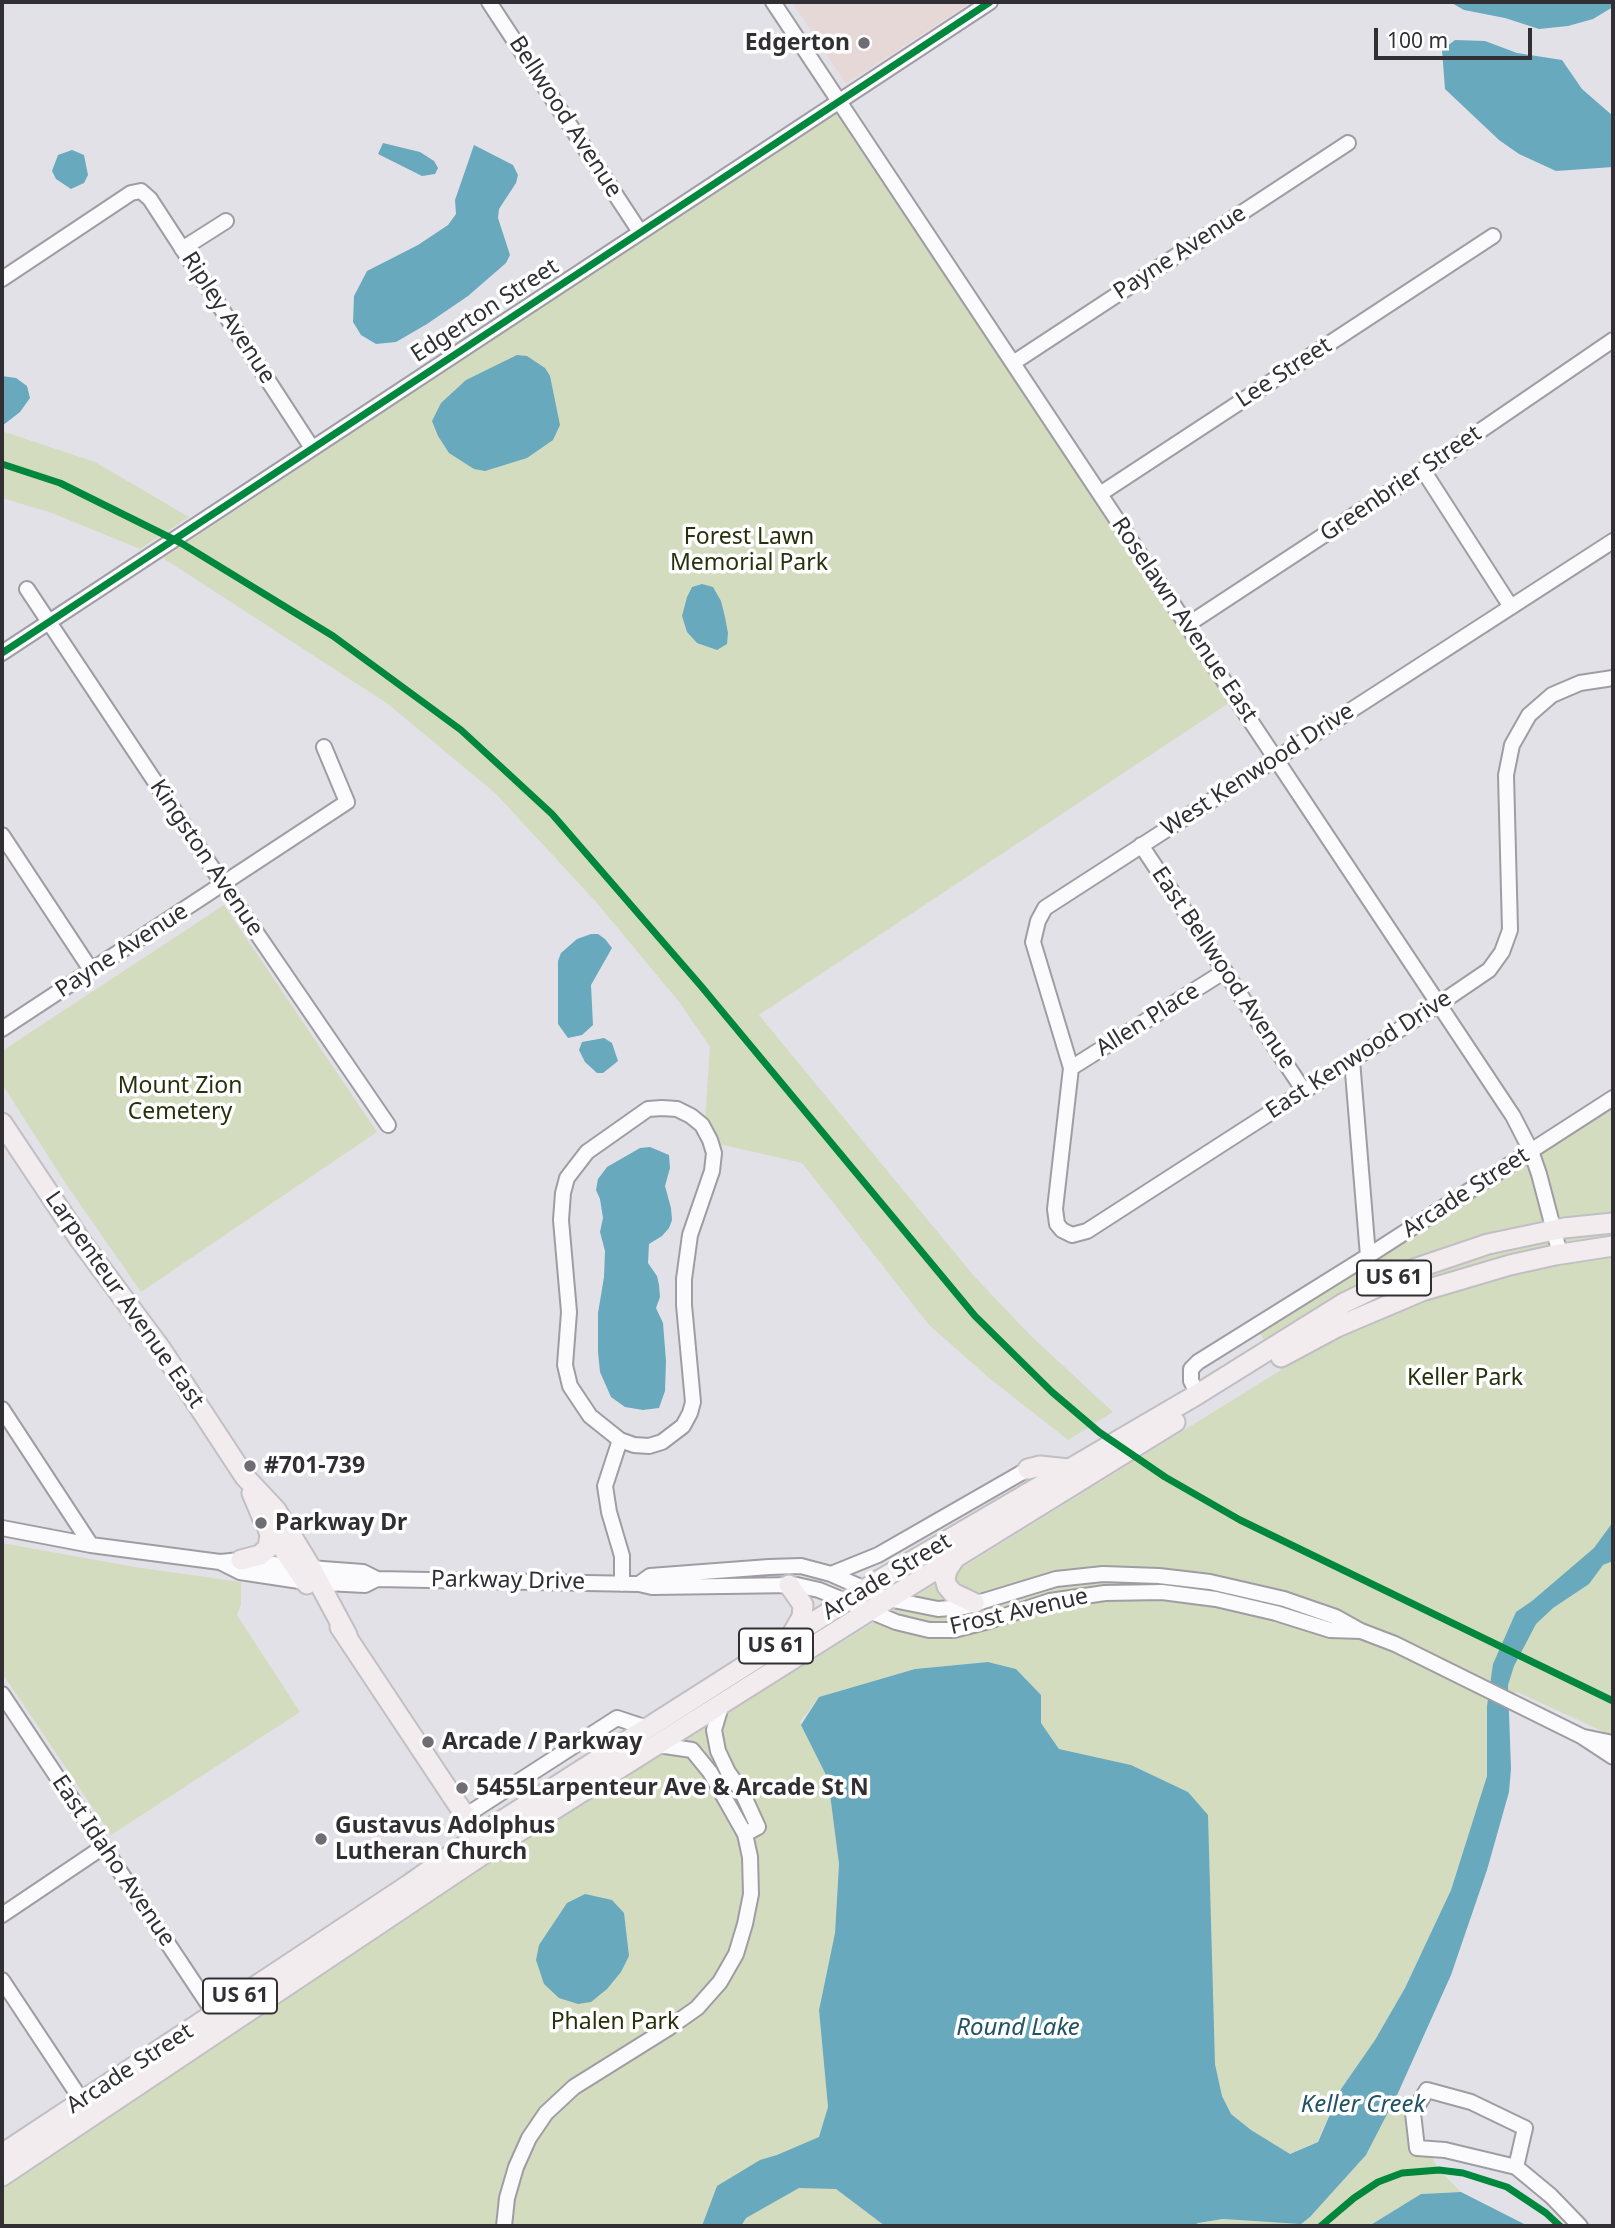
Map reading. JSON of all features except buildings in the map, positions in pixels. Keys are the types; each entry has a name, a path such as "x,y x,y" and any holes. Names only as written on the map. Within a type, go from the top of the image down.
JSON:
{"main road":[{"name":"Larpenteur Avenue East","path":"2,1123 80,1240 161,1349 245,1476 276,1510 325,1610 347,1636 483,1844"},
{"name":"US 61","path":"1202,1399 1344,1303 1414,1269 1466,1250 1554,1230 1613,1223"},
{"name":"US 61","path":"1202,1399 1296,1348 1379,1308 1466,1277 1560,1254 1613,1246"},
{"name":"Arcade Street","path":"2,2154 87,2108 483,1844 652,1736 790,1637 846,1601 1202,1399"},
{"path":"1028,1469 1040,1466 1079,1469"},
{"name":"Arcade Street","path":"652,1736 722,1703 956,1558 1079,1469"},
{"name":"Larpenteur Avenue East","path":"245,1476 264,1519 308,1575"},
{"path":"241,1560 260,1555 268,1548 270,1535 264,1519"},
{"path":"956,1558 947,1570 947,1586 954,1593 974,1603"},
{"path":"789,1585 803,1605 803,1617 790,1637"},
{"name":"Arcade Street","path":"2,2176 87,2108"}],"street":[{"name":"Bellwood Avenue","path":"489,2 640,232"},
{"name":"Roselawn Avenue East","path":"772,2 1513,1116 1531,1152 1560,1254"},
{"name":"Edgerton Street","path":"2,653 990,2"},
{"name":"Payne Avenue","path":"1013,363 1348,143"},
{"name":"Ripley Avenue","path":"2,279 131,194 141,191 150,199 312,448"},
{"path":"182,249 226,221"},
{"name":"Lee Street","path":"1100,494 1493,236"},
{"name":"Greenbrier Street","path":"1187,625 1423,470 1613,340"},
{"path":"1423,470 1511,607"},
{"name":"West Kenwood Drive","path":"1072,1068 1033,942 1041,914 1051,903 1613,541"},
{"name":"Kingston Avenue","path":"27,589 223,884 388,1125"},
{"name":"East Kenwood Drive","path":"1072,1068 1054,1217 1062,1230 1072,1235 1087,1231 1489,970 1507,941 1510,920 1506,775 1518,731 1534,709 1552,695 1580,683 1613,678"},
{"name":"Payne Avenue","path":"2,1029 347,802 324,747"},
{"path":"2,835 91,971"},
{"name":"East Bellwood Avenue","path":"1141,845 1304,1091"},
{"name":"Allen Place","path":"1072,1068 1225,971"},
{"path":"1352,1060 1368,1256"},
{"name":"Arcade Street","path":"1202,1399 1191,1381 1191,1369 1198,1362 1613,1098"},
{"path":"648,1109 677,1109 702,1125 714,1153 712,1171 690,1235 684,1279 693,1402 683,1426 662,1443 635,1445 620,1440 590,1416 570,1387 567,1376 565,1356 569,1312 561,1220 563,1193 568,1178 587,1152 648,1109"},
{"path":"2,1409 91,1545"},
{"path":"620,1440 605,1486 609,1512 622,1556 622,1584"},
{"path":"831,1574 878,1555 1028,1469"},
{"name":"Parkway Drive","path":"2,1528 91,1545 220,1562 241,1560 365,1585 377,1579 639,1584 652,1587 789,1585 819,1590 846,1601"},
{"name":"Parkway Drive","path":"220,1562 240,1572 308,1575"},
{"name":"Parkway Drive","path":"639,1584 650,1576 801,1566 831,1574 866,1589"},
{"name":"Frost Avenue","path":"866,1589 888,1600 938,1609 964,1607 1056,1579 1103,1574 1159,1576 1210,1582 1284,1599 1336,1617 1581,1736 1613,1757"},
{"name":"Frost Avenue","path":"846,1601 896,1622 929,1630 954,1630 1050,1601 1105,1592 1162,1592 1216,1599 1276,1612 1330,1630 1361,1631"},
{"name":"East Idaho Avenue","path":"2,1695 219,2021"},
{"path":"722,1703 714,1730 718,1751 742,1792 758,1827 745,1834"},
{"path":"465,1816 617,1718 652,1736 692,1750 722,1790 745,1834 750,1857 751,1894 745,1924 736,1954 720,1982 698,2008 574,2087 546,2113 529,2138 516,2167 507,2197 505,2226"},
{"name":"Frost Avenue","path":"1581,1736 1613,1743"},
{"path":"710,1772 724,1763"},
{"path":"722,1790 735,1782"},
{"path":"2,1915 103,1847"},
{"path":"2,1980 87,2108"},
{"path":"1516,2167 1525,2128 1471,2102 1427,2090 1413,2113 1417,2148 1445,2150 1516,2167 1551,2196 1580,2226"}],"shaded area":[{"name":"Edgerton","path":"792,2 972,2 846,84"}],"green space":[{"name":"Forest Lawn Memorial Park","path":"838,112 1229,703 759,1015 974,1276 1030,1335 1113,1412 1068,1440 989,1378 929,1325 802,1163 719,1144 705,1120 710,1047 680,1003 596,902 495,793 388,704 163,558"},
{"path":"2,431 95,462 189,517 140,549 52,513 2,498"},
{"name":"Mount Zion Cemetery","path":"224,905 377,1132 141,1292 66,1184 2,1084 2,1051"},
{"name":"Phalen Park","path":"1613,1106 1613,1736 1517,1692 1501,1702 1487,1717 1487,1776 1451,1890 1405,1988 1375,2040 1341,2089 1317,2142 1289,2154 1231,2114 1222,2096 1215,2064 1188,1792 1131,1765 1059,1749 1041,1723 1041,1695 1016,1669 988,1662 915,1669 819,1697 800,1722 828,1779 839,1864 835,1933 819,2010 828,2107 820,2137 836,2189 885,2226 2,2226 2,2184 487,1862 1281,1370 1260,1333"},
{"path":"2,1543 135,1567 241,1582 241,1605 237,1615 300,1712 111,1835 2,1673"},
{"path":"1398,2093 1439,2170 1461,2192 1421,2194 1369,2226 1193,2226 1223,2219 1301,2223 1310,2217 1366,2155"}],"water":[{"path":"1450,2 1613,2 1613,7 1593,19 1568,26 1539,29 1505,18 1464,10"},
{"path":"1455,40 1485,41 1517,53 1562,60 1582,89 1613,116 1613,167 1556,171 1519,154 1499,140 1445,89 1442,50"},
{"path":"383,143 420,152 434,161 438,168 435,174 422,176 378,154"},
{"path":"474,145 513,165 518,175 516,183 499,209 498,218 510,255 506,263 468,296 427,324 396,342 376,344 361,335 353,322 354,296 367,271 418,245 448,225 456,214 455,200"},
{"path":"72,150 84,155 88,175 84,183 71,189 56,179 52,171 58,155"},
{"path":"517,355 527,356 545,368 550,376 560,425 553,440 527,458 485,471 474,469 449,453 432,421 441,403 466,380"},
{"path":"2,376 16,378 27,386 30,398 20,412 2,426"},
{"path":"702,584 713,587 721,601 725,617 727,644 717,650 697,643 687,632 682,616 692,587"},
{"path":"598,934 612,948 591,985 593,1025 582,1035 568,1038 558,1024 558,961 561,953 577,939"},
{"path":"604,1038 612,1043 618,1061 603,1073 597,1073 585,1062 579,1050 582,1042"},
{"path":"650,1147 669,1155 670,1168 665,1186 672,1220 662,1236 649,1244 648,1263 657,1276 659,1285 660,1297 656,1308 663,1323 665,1391 659,1408 643,1410 625,1407 611,1397 600,1372 598,1313 605,1251 600,1232 603,1218 596,1190 598,1179 607,1167 640,1148"},
{"name":"Round Lake","path":"1613,1522 1613,1561 1603,1565 1589,1584 1553,1608 1536,1624 1514,1666 1508,1685 1511,1769 1509,1792 1487,1870 1451,1975 1398,2093 1366,2155 1301,2224 1223,2219 1193,2226 885,2226 836,2189 799,2188 746,2218 741,2226 702,2226 717,2186 760,2160 819,2137 828,2107 819,2010 835,1933 839,1864 828,1779 801,1725 819,1697 915,1669 988,1662 1016,1669 1041,1695 1041,1723 1059,1749 1131,1765 1188,1792 1208,1815 1215,2064 1222,2096 1231,2114 1290,2154 1318,2142 1341,2089 1375,2040 1405,1988 1451,1890 1487,1776 1487,1706 1493,1664 1516,1612 1594,1548"},
{"path":"585,1894 612,1900 624,1913 629,1956 621,1972 607,1989 591,2002 578,2004 559,1998 544,1984 536,1960 539,1945 567,1903"},
{"path":"1461,2192 1528,2226 1369,2226 1421,2194"}],"cycle path":[{"path":"2,653 990,2"},
{"path":"2,464 60,483 181,543 333,636 461,730 552,814 701,986 975,1316 1052,1392 1099,1432 1165,1477 1240,1520 1613,1701"},
{"path":"1321,2226 1378,2182 1402,2173 1439,2170 1463,2173 1507,2187 1546,2213 1560,2226"}],"place":[{"name":"Edgerton","path":"864,43"},
{"name":"#701-739","path":"250,1466"},
{"name":"Parkway Dr","path":"261,1523"},
{"name":"Arcade / Parkway","path":"428,1742"},
{"name":"5455Larpenteur Ave & Arcade St N","path":"462,1788"},
{"name":"Gustavus Adolphus Lutheran Church","path":"321,1839"}],"park label":[{"name":"Keller Park","path":"1465,1378"}],"water label":[{"name":"Keller Creek","path":"1363,2105"}]}
